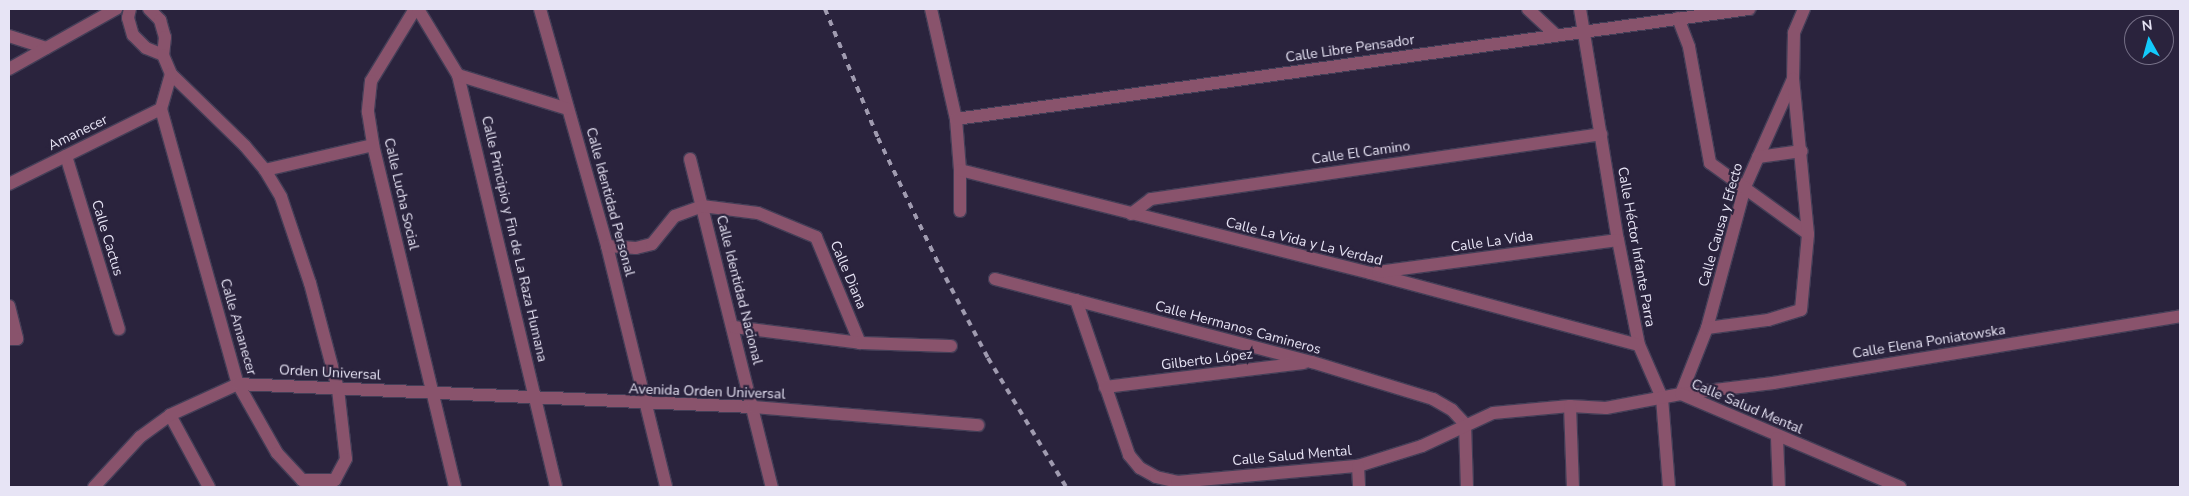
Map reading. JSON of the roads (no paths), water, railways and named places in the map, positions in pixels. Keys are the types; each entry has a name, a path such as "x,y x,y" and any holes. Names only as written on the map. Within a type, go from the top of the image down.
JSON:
{"street":[{"path":"9,69 116,9"},
{"path":"130,9 128,18 134,35 146,48 162,54"},
{"path":"149,9 160,20 165,37 162,54 171,74 161,109"},
{"name":"Calle Principio y Fin de La Raza Humana","path":"416,9 458,75 537,400 556,487"},
{"name":"Calle Lucha Social","path":"416,9 371,81 368,112 373,145 435,394 455,487"},
{"name":"Calle Identidad Personal","path":"540,9 607,246 648,404 666,487"},
{"path":"932,9 956,119 960,170 960,211"},
{"path":"1528,9 1556,35"},
{"name":"Calle Héctor Infante Parra","path":"1580,9 1618,240 1639,345 1662,398 1669,487"},
{"name":"Calle Libre Pensador","path":"956,119 1749,9"},
{"name":"Calle Causa y Efecto","path":"1681,394 1707,328 1745,187 1792,79 1794,33 1804,9"},
{"path":"1678,18 1689,47 1710,163 1808,234"},
{"path":"9,36 46,48"},
{"name":"Calle Amanecer","path":"161,109 238,384 278,453 302,480 336,484 346,460 338,389 310,283 281,196 266,170 171,74"},
{"path":"458,75 568,109"},
{"path":"1707,328 1768,320 1801,310 1808,234 1802,151 1792,79"},
{"name":"Amanecer","path":"9,184 161,109"},
{"name":"Calle El Camino","path":"1131,214 1151,199 1601,134"},
{"path":"266,170 373,145"},
{"path":"1758,157 1802,151"},
{"name":"Calle Cactus","path":"66,156 118,329"},
{"name":"Calle Identidad Nacional","path":"690,159 734,326 772,487"},
{"name":"Calle La Vida y La Verdad","path":"960,170 1370,273 1639,345"},
{"name":"Calle Diana","path":"607,246 636,248 652,244 675,216 702,206 758,213 816,236 860,343"},
{"name":"Calle La Vida","path":"1370,273 1618,240"},
{"name":"Calle Hermanos Camineros","path":"995,279 1312,362 1433,399 1452,410 1465,424"},
{"path":"1076,300 1105,387"},
{"path":"9,306 13,339"},
{"name":"Calle Elena Poniatowska","path":"1681,394 1783,381 2180,316"},
{"path":"734,326 860,343 951,346"},
{"name":"Gilberto López","path":"1105,387 1312,362"},
{"name":"Orden Universal","path":"94,487 140,436 170,415 238,384 435,394"},
{"name":"Calle Salud Mental","path":"1105,387 1129,454 1140,468 1156,477 1179,484 1358,466 1422,446 1493,412 1570,406 1606,408 1681,394 1777,438 1892,486"},
{"name":"Avenida Orden Universal","path":"435,394 537,400 753,407 978,425"},
{"path":"1570,406 1573,487"},
{"path":"170,415 209,487"},
{"path":"1465,424 1467,487"},
{"path":"1777,438 1780,487"},
{"path":"1358,466 1359,487"}],"railway":[{"path":"825,9 878,138 940,267 988,358 1066,487"}]}
